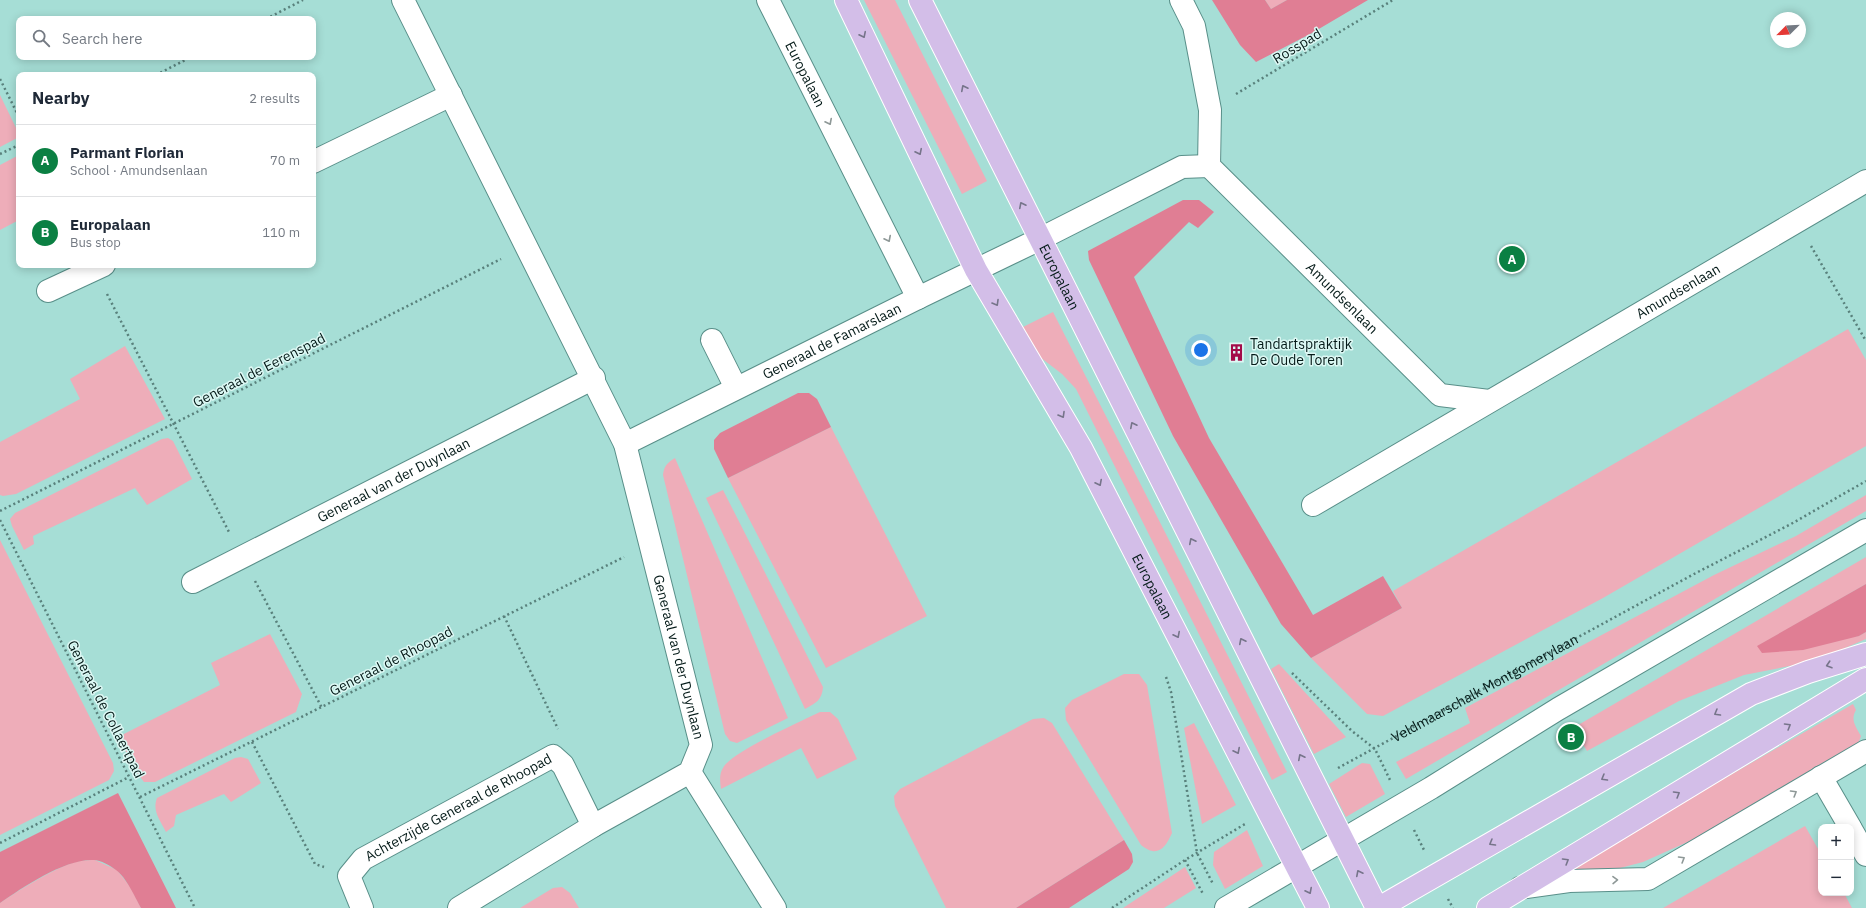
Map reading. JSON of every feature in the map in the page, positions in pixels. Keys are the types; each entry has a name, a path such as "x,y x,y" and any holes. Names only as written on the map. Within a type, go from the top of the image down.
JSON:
{"main road":[{"name":"Europalaan","path":"846,0 976,270 1081,448 1318,908"},
{"name":"Europalaan","path":"920,0 1342,840 1378,908"},
{"path":"1378,908 1751,694 1808,672 1866,654"},
{"path":"1488,908 1866,679"}],"street":[{"name":"Generaal van der Duynlaan","path":"403,0 594,378 625,444 652,544 701,745 690,772"},
{"name":"Europalaan","path":"768,0 918,298"},
{"path":"1040,239 1182,167 1209,166 1210,110 1194,26 1180,0"},
{"path":"316,161 451,95"},
{"name":"Amundsenlaan","path":"1209,166 1440,395 1489,401"},
{"name":"Amundsenlaan","path":"1313,505 1866,181"},
{"name":"Generaal de Famarslaan","path":"625,444 1040,239"},
{"path":"48,291 97,268"},
{"path":"712,340 736,388"},
{"name":"Generaal van der Duynlaan","path":"193,582 243,558 594,378"},
{"path":"1221,899 1297,867 1558,709 1866,530"},
{"path":"1520,888 1570,881 1648,879 1866,751"},
{"name":"Achterzijde Generaal de Rhoopad","path":"349,876 363,859 553,756 563,765 593,826"},
{"path":"460,908 593,826 690,772 775,908"},
{"path":"1821,777 1848,824"},
{"path":"1854,835 1866,855"},
{"path":"349,876 362,908"}],"path":[{"path":"272,16 303,0"},
{"name":"Rosspad","path":"1210,110 1394,0"},
{"path":"162,72 185,60"},
{"path":"0,79 16,111"},
{"path":"0,154 16,146"},
{"path":"1797,222 1866,340"},
{"name":"Generaal de Eerenspad","path":"0,511 527,246"},
{"path":"99,268 173,424 322,708"},
{"name":"Veldmaarschalk Montgomerylaan","path":"1313,781 1375,749 1694,574 1791,524 1866,481"},
{"name":"Generaal de Collaertpad","path":"0,520 195,908"},
{"name":"Generaal de Rhoopad","path":"140,797 652,544"},
{"path":"504,616 558,729 553,756"},
{"path":"1290,671 1352,731 1375,749"},
{"path":"1164,672 1171,692 1197,853 1221,899"},
{"path":"252,742 315,864 349,876"},
{"path":"0,843 129,777"},
{"path":"1112,908 1185,860 1268,810"},
{"path":"1185,860 1203,894"}],"shaded area":[{"path":"864,0 895,0 987,181 962,194"},
{"path":"1212,0 1265,0 1271,9 1287,0 1368,0 1312,33 1256,62 1240,45"},
{"path":"1265,0 1287,0 1271,9"},
{"path":"0,95 16,128 16,139 0,147"},
{"path":"16,157 16,222 0,230 0,165"},
{"path":"1183,200 1199,200 1214,212 1198,228 1189,222 1134,277 1209,438 1313,615 1383,576 1402,608 1311,658 1281,624 1173,436 1089,260 1088,251"},
{"path":"1053,312 1287,772 1272,780 1076,389 1062,374 1032,351 1017,330"},
{"path":"1848,329 1866,360 1866,446 1603,598 1383,716 1367,714 1311,658 1402,608 1393,591"},
{"path":"125,346 165,419 16,494 0,495 0,442 80,399 70,379"},
{"path":"798,393 809,393 817,399 831,427 728,478 714,449 714,440 720,433"},
{"path":"831,427 927,616 826,668 728,478"},
{"path":"168,438 173,441 192,479 147,505 135,488 33,536 34,544 24,550 10,519 15,513 162,439"},
{"path":"675,458 788,718 737,743 730,741 725,734 663,475 666,465"},
{"path":"723,490 823,687 818,701 805,709 706,498"},
{"path":"1866,495 1866,511 1406,779 1396,762 1470,723 1465,708 1714,575 1796,536"},
{"path":"0,540 113,763 114,771 109,780 0,835"},
{"path":"1866,557 1866,584 1758,646 1859,636 1866,632 1866,639 1815,661 1744,675 1679,701 1587,751 1573,728"},
{"path":"1866,584 1866,632 1859,636 1803,650 1762,653 1757,646"},
{"path":"270,634 302,694 296,712 155,782 144,782 137,773 118,737 220,685 211,663"},
{"path":"1279,664 1346,737 1314,754 1271,669"},
{"path":"1124,674 1139,674 1147,685 1172,833 1163,847 1156,851 1147,849 1141,845 1066,720 1065,708 1072,700"},
{"path":"1853,704 1856,710 1854,714 1854,723 1861,736 1858,744 1692,840 1643,862 1620,868 1578,874 1573,870 1575,865"},
{"path":"820,712 830,712 838,719 857,759 817,779 801,748 721,789 721,773 729,761 752,746"},
{"path":"1044,718 1052,723 1124,840 1016,908 946,908 895,806 894,796 900,789 1033,719"},
{"path":"1194,723 1236,805 1202,824 1184,728"},
{"path":"241,757 248,759 261,783 231,802 224,794 176,815 174,826 166,832 156,811 155,807 157,798 235,758"},
{"path":"1362,763 1370,764 1385,794 1346,817 1329,784"},
{"path":"118,793 176,908 141,908 120,873 114,868 94,860 71,864 58,869 20,889 0,903 0,852"},
{"path":"1805,826 1818,849 1818,896 1846,896 1852,908 1663,908"},
{"path":"1247,830 1263,866 1225,889 1213,865 1214,852"},
{"path":"1124,840 1132,854 1133,862 1129,869 1069,908 1016,908"},
{"path":"95,860 117,870 131,888 141,908 0,908 0,903 51,872 72,863"},
{"path":"1185,867 1196,888 1164,908 1123,908"},
{"path":"562,887 570,893 579,908 520,908 553,888"}],"place":[{"name":"Parmant Florian","path":"1512,259"},
{"name":"Tandartspraktijk De Oude Toren","path":"1237,352"},
{"name":"Europalaan","path":"1571,737"}]}
